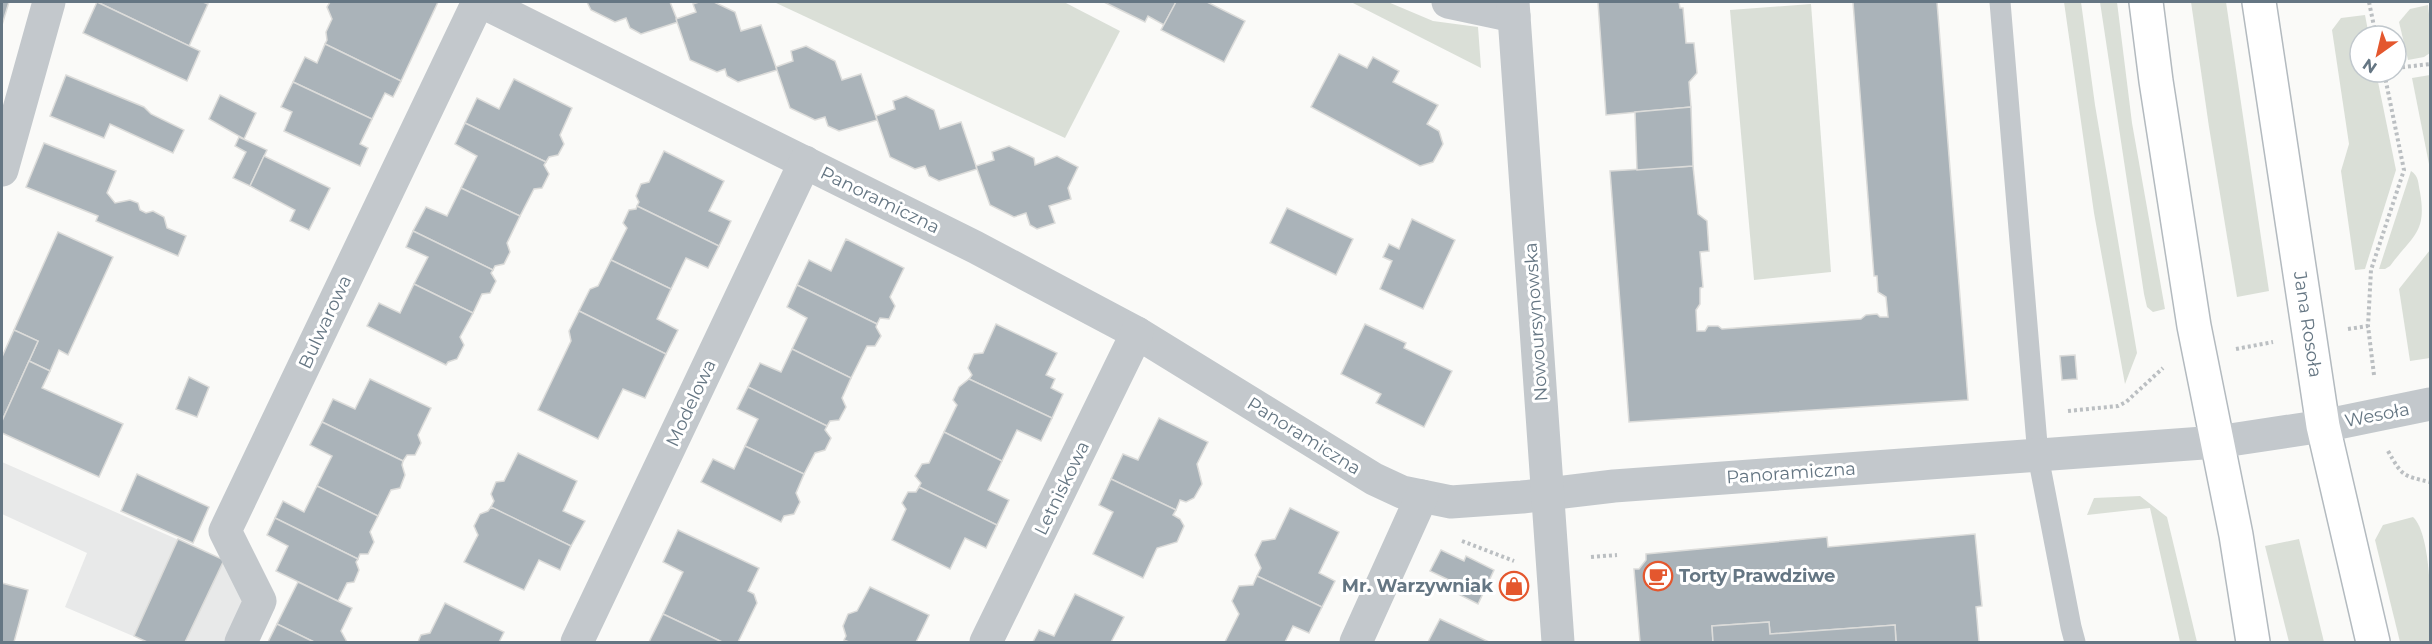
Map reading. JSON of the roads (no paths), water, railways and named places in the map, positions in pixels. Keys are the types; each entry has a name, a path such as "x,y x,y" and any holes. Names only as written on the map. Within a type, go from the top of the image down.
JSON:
{"main road":[{"path":"2146,2 2194,326 2236,535 2253,642"},
{"name":"Jana Rosoła","path":"2259,2 2323,426 2373,642"}],"street":[{"path":"2,170 49,2"},
{"name":"Panoramiczna","path":"480,2 975,247 1137,333 1374,479 1402,492 1451,502 1614,486 2217,442"},
{"name":"Bulwarowa","path":"241,642 260,601 225,531 480,2"},
{"path":"1448,2 1514,9"},
{"name":"Nowoursynowska","path":"1514,9 1558,642"},
{"name":"Modelowa","path":"577,642 805,162"},
{"name":"Letniskowa","path":"987,642 1137,333"},
{"name":"Wesoła","path":"2217,442 2323,426 2430,404"},
{"path":"1356,642 1422,496"}],"lane":[{"path":"2000,2 2038,456 2070,627 2075,642"}],"place":[{"name":"Torty Prawdziwe","path":"1658,576"},
{"name":"Mr. Warzywniak","path":"1514,586"}]}
